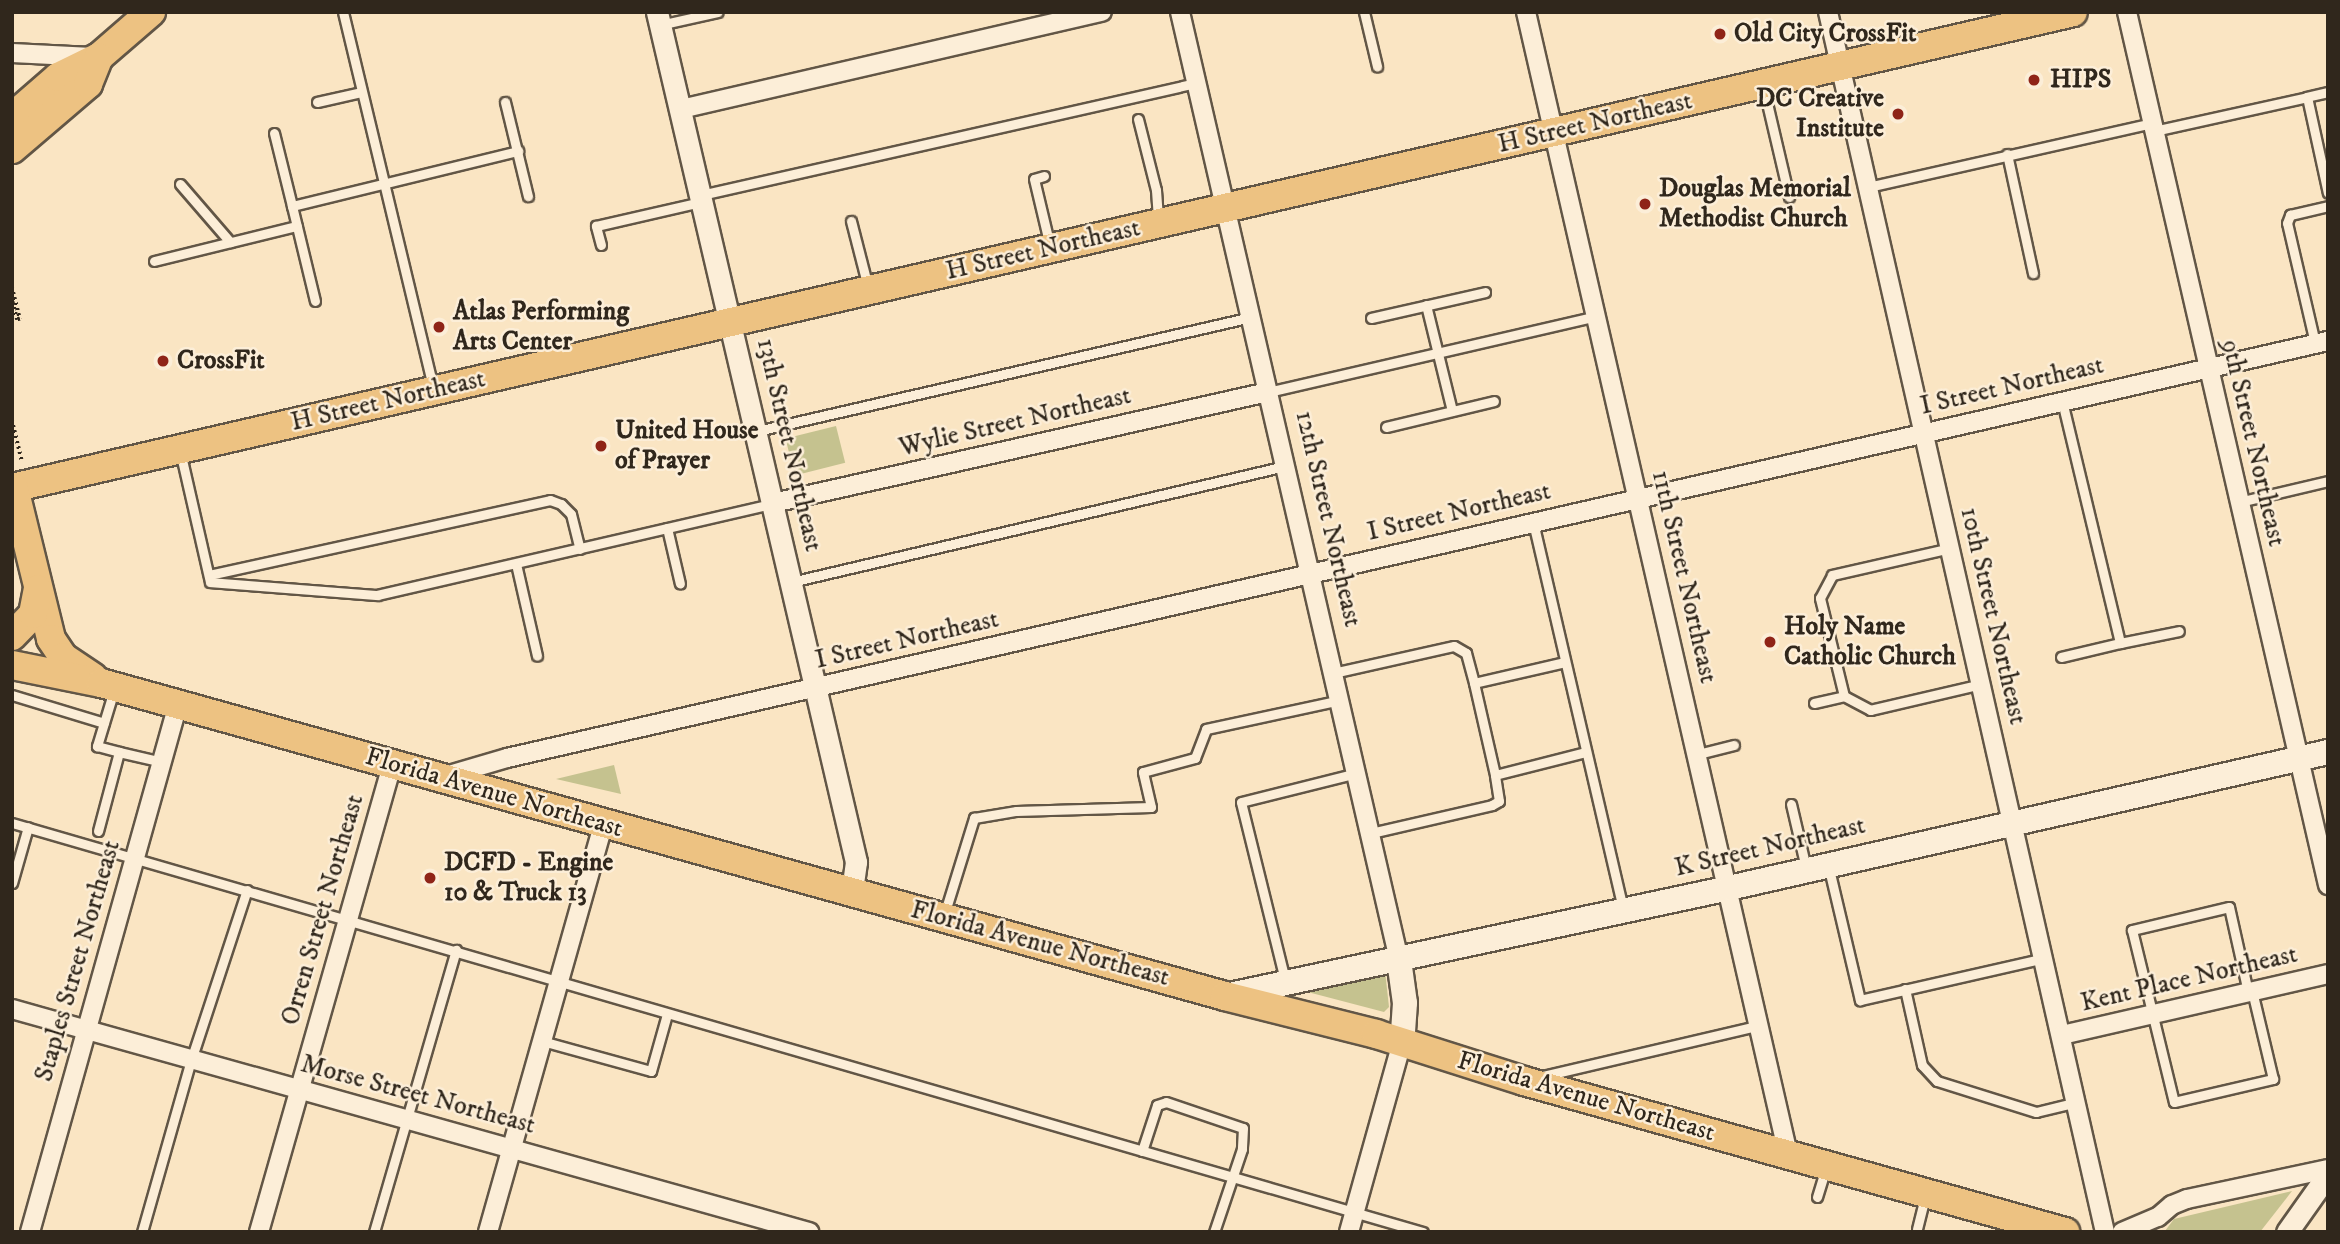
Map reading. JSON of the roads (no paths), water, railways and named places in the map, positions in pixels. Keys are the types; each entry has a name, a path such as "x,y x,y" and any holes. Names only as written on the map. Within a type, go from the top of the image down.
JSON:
{"main road":[{"path":"12,117 58,77 99,57 151,12"},
{"name":"H Street Northeast","path":"13,485 179,450 2073,12"},
{"path":"12,149 88,84 99,57"},
{"path":"13,485 46,626 56,650 108,685"},
{"path":"12,636 33,614 38,589"},
{"name":"Florida Avenue Northeast","path":"15,669 108,685 178,704 1225,996 1402,1042 1524,1081 2065,1232"},
{"name":"K Street Northeast","path":"1225,996 1729,888 2328,752"},
{"name":"12th Street Northeast","path":"1399,960 1405,1003 1402,1042"}],"street":[{"path":"681,109 1102,12"},
{"name":"12th Street Northeast","path":"1180,12 1399,960"},
{"name":"11th Street Northeast","path":"1526,12 1788,1154"},
{"name":"10th Street Northeast","path":"1828,12 2045,958 2105,1232"},
{"name":"9th Street Northeast","path":"2127,12 2328,885"},
{"name":"13th Street Northeast","path":"659,18 856,862 852,892"},
{"path":"12,53 99,57"},
{"name":"I Street Northeast","path":"440,777 508,758 2321,342"},
{"name":"Wylie Street Northeast","path":"773,503 1268,392"},
{"name":"Staples Street Northeast","path":"30,1232 178,704"},
{"name":"Orren Street Northeast","path":"259,1232 392,764"},
{"path":"488,1232 604,823"},
{"name":"Kent Place Northeast","path":"2062,1035 2328,974"},
{"name":"Morse Street Northeast","path":"12,1009 809,1232"},
{"path":"1349,1232 1402,1042"},
{"path":"2122,1232 2158,1217 2172,1205 2187,1199 2328,1169"},
{"path":"2287,1232 2328,1174"}],"lane":[{"path":"342,12 433,390"},
{"path":"659,18 718,12"},
{"path":"1364,12 1377,66"},
{"path":"601,245 596,226 1196,83"},
{"path":"1762,84 1789,197"},
{"path":"317,102 362,92"},
{"path":"1868,187 2007,154 2328,92"},
{"path":"2307,97 2328,193"},
{"path":"505,102 528,196"},
{"path":"1138,119 1156,190 1159,223"},
{"path":"274,133 315,301"},
{"path":"292,206 518,151"},
{"path":"2007,154 2033,273"},
{"path":"1044,176 1034,179 1051,248"},
{"path":"180,184 230,242"},
{"path":"2321,342 2287,223 2290,215 2328,206"},
{"path":"851,221 868,290"},
{"path":"154,261 297,226"},
{"path":"1371,318 1485,292"},
{"path":"1426,305 1452,411"},
{"path":"1268,392 1596,316"},
{"path":"757,431 1251,317"},
{"path":"1386,427 1494,401"},
{"path":"2062,401 2120,643"},
{"path":"179,450 210,582 377,595 773,503"},
{"path":"791,582 1285,466"},
{"path":"2239,502 2328,481"},
{"path":"209,575 550,500 561,503 571,514 580,549"},
{"path":"1533,522 1623,911"},
{"path":"667,528 680,584"},
{"path":"1844,696 1820,598 1832,575 1951,548"},
{"path":"516,564 537,656"},
{"path":"2061,657 2179,631"},
{"path":"1333,673 1454,646 1466,653 1474,683 1499,801 1492,805 1371,833"},
{"path":"1474,683 1565,662"},
{"path":"1814,703 1844,696 1870,710 1982,684"},
{"path":"108,685 104,723 97,746 162,762"},
{"path":"12,695 104,723"},
{"path":"944,918 974,818 1016,811 1151,807 1143,772 1195,758 1206,729 1340,700"},
{"path":"1698,754 1734,746"},
{"path":"99,831 119,752"},
{"path":"1495,775 1586,752"},
{"path":"1286,984 1241,802 1357,773"},
{"path":"1791,804 1817,868 1860,1000 2045,958"},
{"path":"12,823 531,971 559,983 1423,1232"},
{"path":"12,883 28,827"},
{"path":"142,1232 191,1060 247,890"},
{"path":"2229,907 2250,992 2273,1079 2174,1102 2132,930 2229,907"},
{"path":"374,1232 456,950"},
{"path":"1905,989 1922,1065 1937,1081 2036,1112 2077,1102"},
{"path":"542,1041 652,1071 667,1014"},
{"path":"1524,1081 1759,1025"},
{"path":"1142,1151 1157,1105 1166,1102 1243,1128 1242,1149 1230,1177 1214,1232"},
{"path":"1817,1197 1827,1166"},
{"path":"1917,1229 1926,1194"}],"place":[{"name":"Old City CrossFit","path":"1720,34"},
{"name":"HIPS","path":"2034,80"},
{"name":"DC Creative Institute","path":"1898,114"},
{"name":"Douglas Memorial Methodist Church","path":"1645,204"},
{"name":"Atlas Performing Arts Center","path":"439,327"},
{"name":"CrossFit","path":"163,361"},
{"name":"United House of Prayer","path":"601,446"},
{"name":"Holy Name Catholic Church","path":"1770,642"},
{"name":"DCFD - Engine 10 & Truck 13","path":"430,878"}]}
